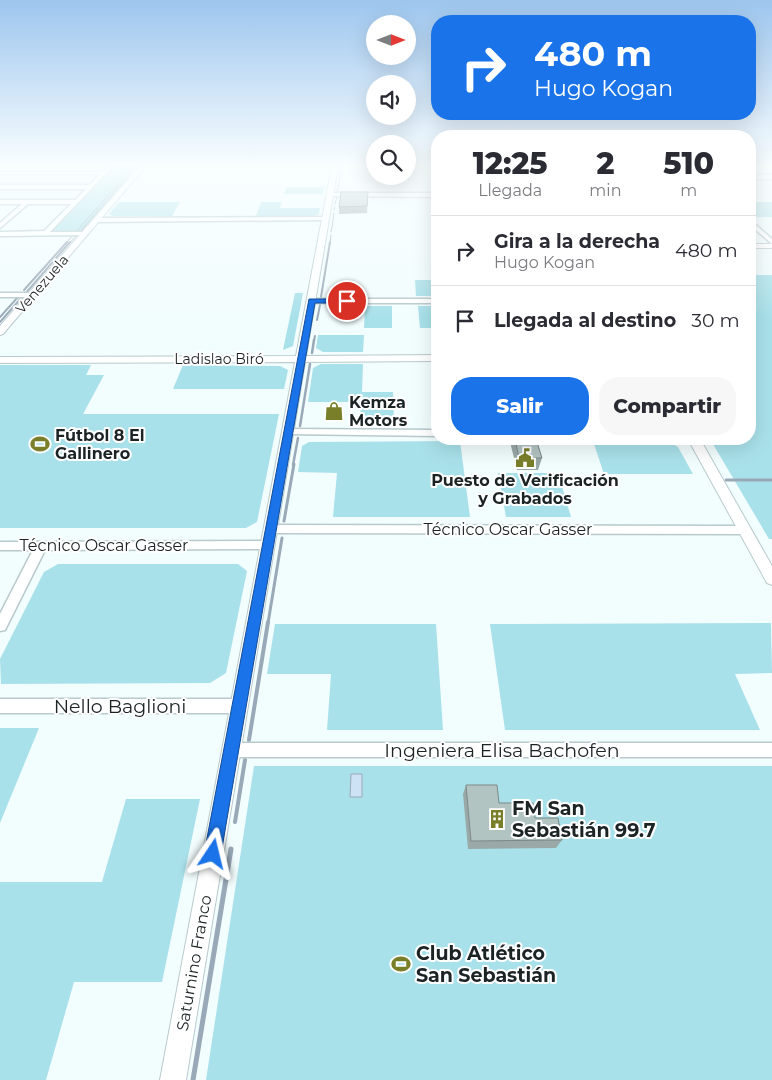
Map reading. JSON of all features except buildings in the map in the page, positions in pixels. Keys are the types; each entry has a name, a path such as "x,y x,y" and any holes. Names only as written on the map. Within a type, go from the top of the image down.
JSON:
{"street":[{"path":"0,226 11,216"},
{"path":"45,234 63,216"},
{"name":"Venezuela","path":"0,332 100,216"},
{"path":"97,220 326,219"},
{"name":"Saturnino Franco","path":"173,1080 326,219"},
{"path":"756,228 772,244"},
{"path":"0,234 85,234"},
{"path":"756,245 772,244"},
{"path":"0,295 32,295"},
{"path":"311,301 431,301"},
{"name":"Ladislao Biró","path":"0,360 431,358"},
{"path":"288,432 431,432"},
{"path":"697,445 772,579"},
{"name":"Técnico Oscar Gasser","path":"271,529 744,530"},
{"name":"Técnico Oscar Gasser","path":"0,546 268,545"},
{"path":"0,626 41,546"},
{"name":"Nello Baglioni","path":"0,706 239,706"},
{"name":"Ingeniera Elisa Bachofen","path":"232,750 772,750"}],"shaded area":[{"path":"65,216 95,216 80,234 48,234"},
{"path":"756,275 772,275 772,539 769,539 714,445 756,445"},
{"path":"415,280 431,280 431,296 416,296"},
{"path":"295,293 303,293 293,346 283,350"},
{"path":"365,306 392,306 392,328 364,328"},
{"path":"418,306 431,306 431,328 420,328"},
{"path":"318,335 364,335 363,352 323,352 316,348"},
{"path":"321,364 363,364 362,392 393,392 394,424 360,424 361,402 308,402 313,368"},
{"path":"0,365 91,365 86,375 104,375 83,414 279,414 257,522 246,528 0,528"},
{"path":"183,365 280,366 288,370 284,389 173,389"},
{"path":"431,441 431,445 461,445 470,517 333,517 337,473 298,472 302,446 309,442"},
{"path":"594,445 674,445 678,447 693,474 604,474"},
{"path":"498,473 558,473 571,517 506,517"},
{"path":"58,564 238,564 247,571 226,673 210,683 1,684 0,659 44,572"},
{"path":"771,623 772,673 735,674 760,730 505,730 490,624"},
{"path":"275,624 436,624 443,730 327,730 331,674 267,674"},
{"path":"0,728 39,728 0,823"},
{"name":"Club Atlético San Sebastián","path":"254,766 772,766 772,1080 206,1080"},
{"path":"351,774 362,774 362,797 350,797"},
{"path":"126,799 200,799 162,982 74,982 46,1080 0,1080 0,882 102,882"}],"waterway":[{"path":"76,232 90,216"},
{"path":"69,244 93,216"},
{"path":"331,232 333,221"},
{"path":"65,244 74,234"},
{"path":"59,235 72,235"},
{"path":"330,244 331,235"},
{"path":"24,290 67,242"},
{"path":"25,294 70,242"},
{"path":"321,297 330,242"},
{"path":"0,322 23,296"},
{"path":"0,317 18,297"},
{"path":"317,320 320,305"},
{"path":"314,341 315,336"},
{"path":"312,353 314,340"},
{"path":"300,426 310,364"},
{"path":"293,465 298,438"},
{"path":"284,521 294,464"},
{"path":"726,480 772,480"},
{"path":"268,623 282,538"},
{"path":"249,740 268,622"},
{"path":"235,822 245,760"},
{"path":"193,1080 231,849"}],"place":[{"name":"Kemza Motors","path":"334,411"},
{"name":"Fútbol 8 El Gallinero","path":"40,444"},
{"name":"Puesto de Verificación y Grabados","path":"525,458"},
{"name":"FM San Sebastián 99.7","path":"497,819"},
{"name":"Club Atlético San Sebastián","path":"401,964"}],"route":[{"path":"213,854 311,301 347,301"}]}
